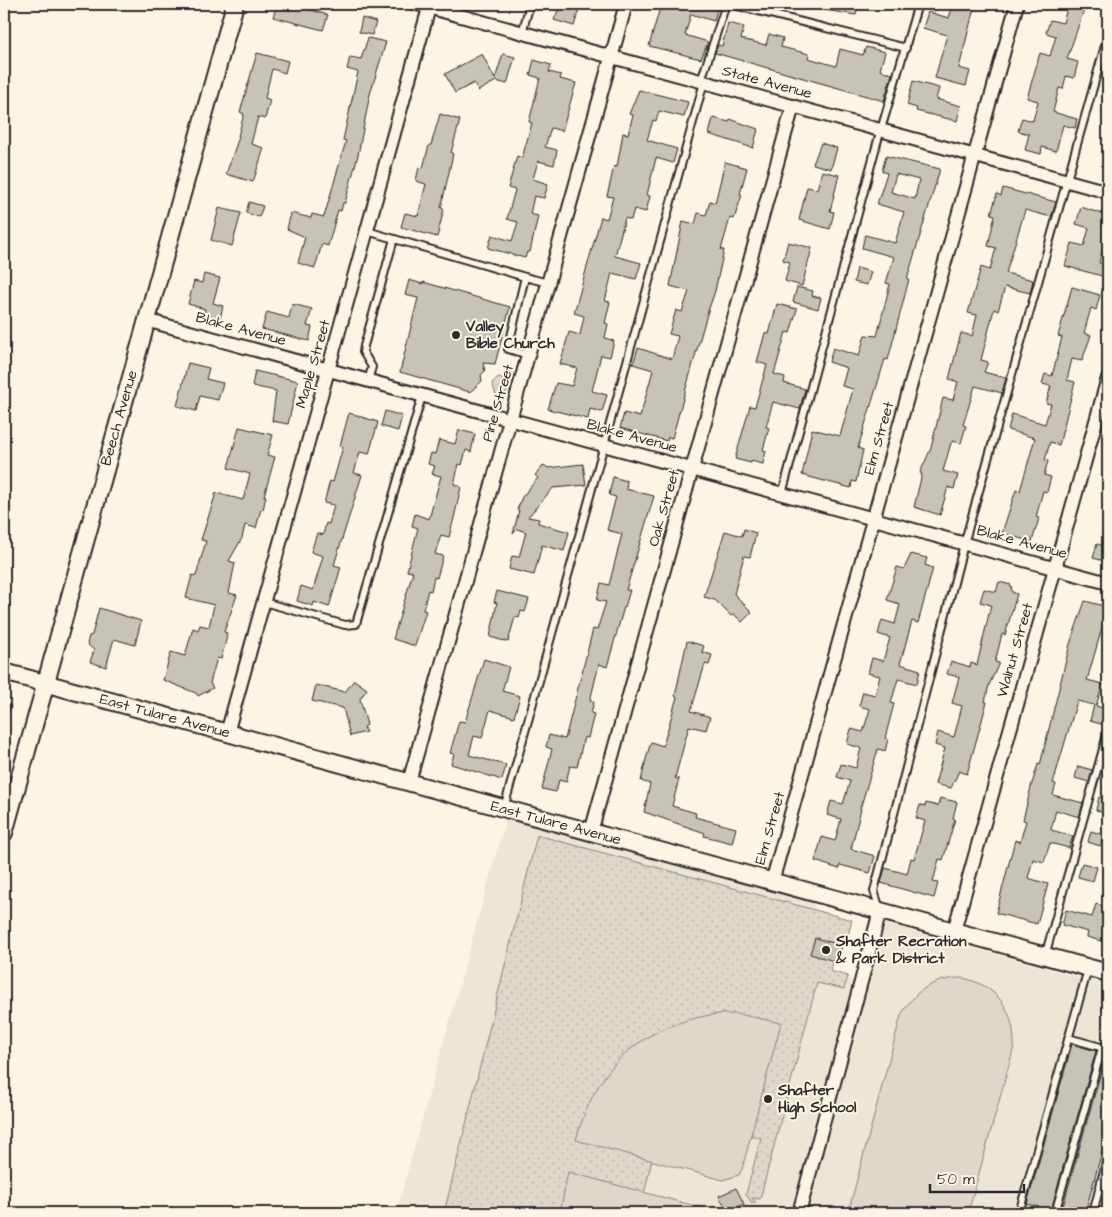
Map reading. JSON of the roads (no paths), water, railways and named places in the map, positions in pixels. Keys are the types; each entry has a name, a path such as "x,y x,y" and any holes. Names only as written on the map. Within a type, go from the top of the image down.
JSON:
{"street":[{"name":"Beech Avenue","path":"4,832 235,4"},
{"name":"Pine Street","path":"409,782 626,4"},
{"name":"Elm Street","path":"772,882 1017,4"},
{"name":"State Avenue","path":"425,5 1108,192"},
{"name":"Maple Street","path":"227,733 367,231 425,5"},
{"name":"Oak Street","path":"590,832 793,106"},
{"name":"Blake Avenue","path":"146,320 1108,583"},
{"name":"Walnut Street","path":"954,931 1108,378"},
{"name":"East Tulare Avenue","path":"4,672 1108,973"},
{"path":"799,1213 880,911"}],"lane":[{"path":"522,33 530,4"},
{"path":"504,808 605,446 703,82 728,4 906,48"},
{"path":"782,494 881,130 918,4"},
{"path":"880,911 874,890 964,544 1108,35"},
{"path":"367,231 548,283"},
{"path":"368,381 372,367 363,352 364,346 394,239"},
{"path":"525,277 508,349 528,354"},
{"path":"264,602 345,625 356,624 422,396"},
{"path":"1045,956 1108,731"},
{"path":"1019,1213 1089,968"},
{"path":"1055,1213 1105,1049 1068,1038"},
{"path":"1093,1213 1108,1155"}],"water":[{"path":"4,699 11,706 4,733"}],"place":[{"name":"Valley Bible Church","path":"456,335"},
{"name":"Shafter Recration & Park District","path":"826,950"},
{"name":"Shafter High School","path":"768,1099"}]}
